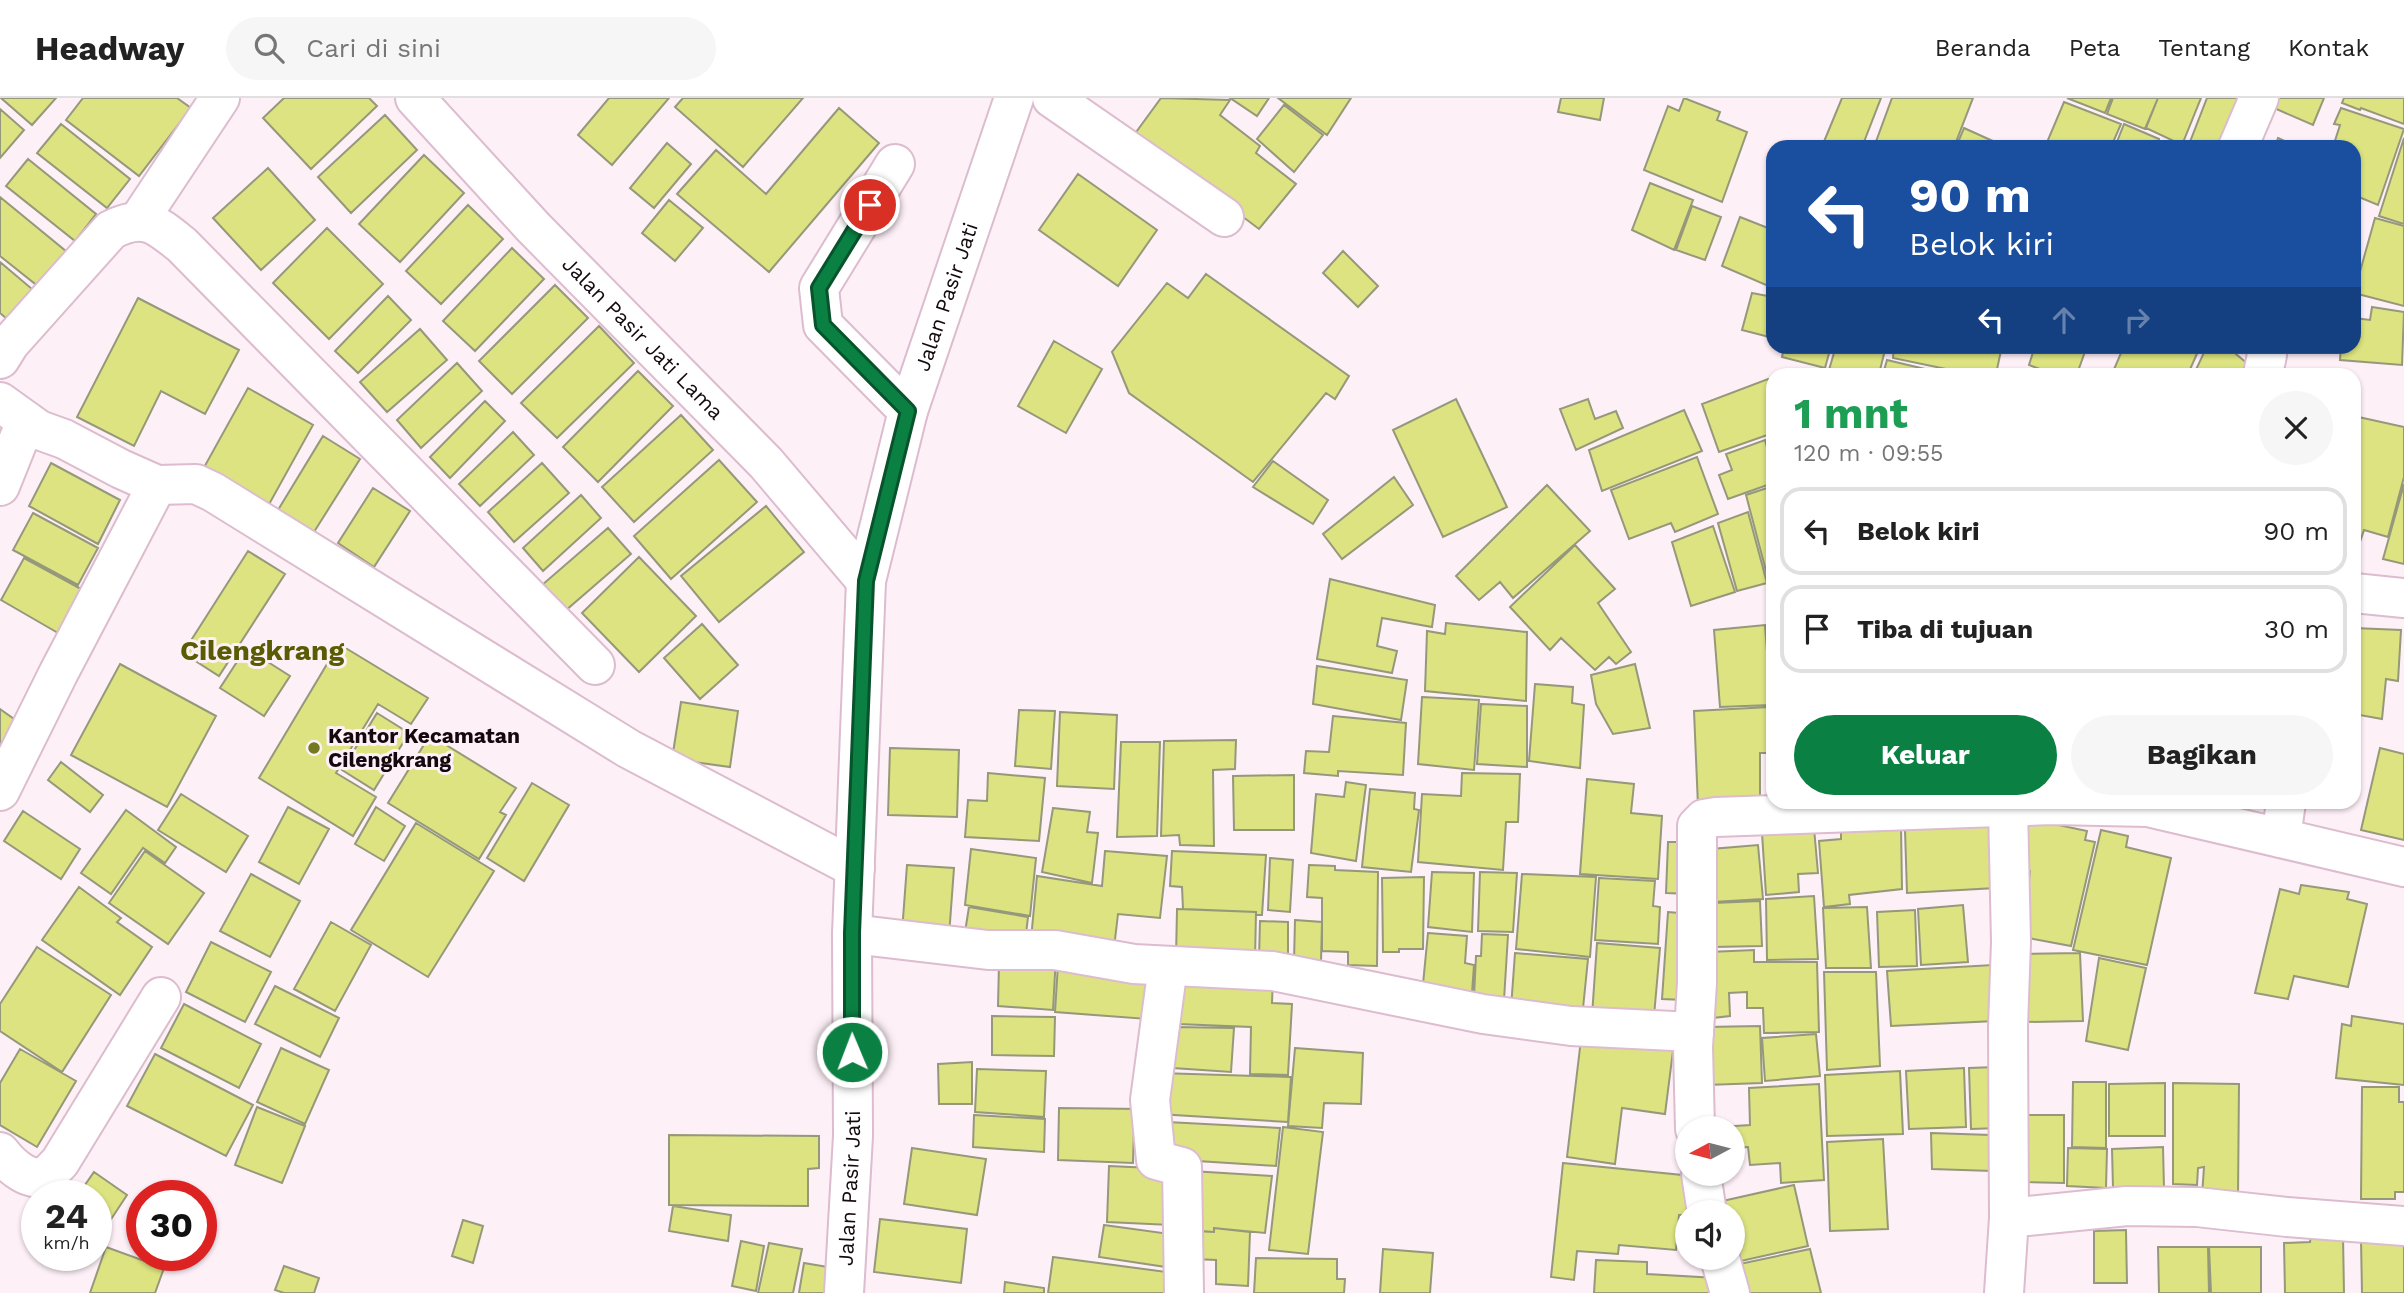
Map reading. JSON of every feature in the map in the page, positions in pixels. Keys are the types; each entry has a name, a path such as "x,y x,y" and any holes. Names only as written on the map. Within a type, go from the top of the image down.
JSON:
{"street":[{"path":"139,220 220,98"},
{"name":"Jalan Pasir Jati Lama","path":"415,98 533,227 766,463 866,581"},
{"name":"Jalan Pasir Jati","path":"844,1293 853,1136 852,933 866,581 908,411 1014,98"},
{"path":"1052,98 1224,217"},
{"path":"2241,140 2259,98"},
{"path":"895,164 819,288 823,325 908,411"},
{"path":"0,359 10,343 111,230 124,223 139,220 149,222 182,245 595,666"},
{"path":"0,486 13,411 39,430 64,439 157,485 196,485 213,492 629,749 855,868"},
{"path":"0,791 157,485"},
{"path":"2361,594 2404,598"},
{"path":"1695,1116 1697,826 1704,819 1716,817 1950,809"},
{"path":"2004,1293 2009,1218 2008,1027 2011,942 2008,809"},
{"path":"2169,809 2284,820 2404,867"},
{"path":"852,933 988,950 1055,950 1134,964 1273,971 1483,1014 1571,1026 1694,1032"},
{"path":"1168,966 1150,1100 1156,1160 1182,1167 1184,1293"},
{"path":"0,1152 9,1164 29,1176 38,1178 47,1175 60,1162 161,997"},
{"path":"2009,1218 2127,1206 2197,1207 2404,1226"},
{"path":"1723,1270 1730,1293"}],"building":[{"path":"1,98 56,98 32,125"},
{"path":"83,98 177,98 191,108 139,176 66,120"},
{"path":"284,98 369,98 377,106 311,169 263,118"},
{"path":"609,98 669,98 612,165 578,135"},
{"path":"683,98 803,98 743,167 675,107"},
{"path":"1161,98 1230,100 1220,115 1260,146 1256,153 1296,184 1259,229 1134,135"},
{"path":"1230,98 1269,98 1257,116"},
{"path":"1278,98 1351,98 1327,135"},
{"path":"1561,98 1604,98 1600,120 1558,112"},
{"path":"1684,98 1720,112 1717,120 1747,132 1722,202 1644,170 1668,106 1679,111"},
{"path":"1842,98 1881,98 1865,140 1825,140"},
{"path":"1892,98 1973,98 1957,140 1877,140"},
{"path":"2067,98 2111,98 2105,113"},
{"path":"2113,98 2158,98 2145,129 2107,114"},
{"path":"2158,98 2201,98 2184,140 2171,140 2146,128"},
{"path":"2207,98 2248,98 2233,140 2191,140"},
{"path":"2277,98 2324,98 2313,125 2274,108"},
{"path":"2344,98 2404,98 2404,124 2342,103"},
{"path":"2064,102 2121,124 2114,140 2048,140"},
{"path":"1284,105 1323,135 1294,172 1257,139"},
{"path":"839,108 879,143 769,272 677,194 716,150 766,194"},
{"path":"2341,108 2404,129 2378,205 2361,198 2361,140 2335,140 2340,125 2334,124"},
{"path":"0,109 24,130 0,158"},
{"path":"385,115 417,150 351,213 318,177"},
{"path":"61,124 130,179 107,208 37,153"},
{"path":"2124,124 2159,139 2159,140 2118,140"},
{"path":"1964,128 1991,140 1959,140"},
{"path":"2404,138 2404,224 2379,216"},
{"path":"667,143 691,164 654,208 630,188"},
{"path":"424,155 464,193 400,262 359,224"},
{"path":"28,159 96,214 75,241 6,186"},
{"path":"268,168 315,220 261,270 213,218"},
{"path":"1078,174 1157,230 1118,286 1039,230"},
{"path":"1650,183 1693,200 1674,250 1632,230"},
{"path":"0,197 67,252 39,287 0,256"},
{"path":"669,200 703,228 675,261 642,233"},
{"path":"468,205 503,239 441,304 406,271"},
{"path":"1692,206 1721,217 1705,260 1676,250"},
{"path":"1740,217 1766,227 1766,285 1722,266"},
{"path":"2375,218 2404,226 2404,306 2361,295 2361,268"},
{"path":"327,228 383,284 329,339 273,283"},
{"path":"512,248 544,279 475,351 443,321"},
{"path":"1343,251 1378,286 1358,307 1323,273"},
{"path":"0,262 32,289 7,319 0,313"},
{"path":"1206,274 1349,376 1335,399 1326,393 1253,482 1129,393 1112,352 1167,283 1188,298"},
{"path":"555,285 588,318 512,394 479,361"},
{"path":"1752,293 1766,296 1766,336 1742,330"},
{"path":"388,296 411,320 358,373 335,351"},
{"path":"138,298 239,350 205,414 161,391 134,446 77,417"},
{"path":"2372,307 2404,312 2402,365 2340,360 2340,354 2361,354 2361,319 2370,320"},
{"path":"599,326 634,363 557,438 521,403"},
{"path":"420,329 447,360 387,412 360,382"},
{"path":"1054,341 1102,369 1066,433 1018,406"},
{"path":"1783,354 1829,354 1825,368 1782,357"},
{"path":"1834,354 1884,354 1880,368 1830,368"},
{"path":"1893,354 2000,354 1997,368 1941,368 1893,358"},
{"path":"2032,354 2084,354 2079,368 2037,368 2029,365"},
{"path":"2121,354 2197,354 2191,368 2115,368"},
{"path":"2203,354 2236,354 2253,368 2197,368"},
{"path":"1887,360 1921,368 1885,368"},
{"path":"457,363 482,391 421,448 397,420"},
{"path":"638,371 673,406 598,482 563,447"},
{"path":"1766,380 1766,435 1719,452 1702,404"},
{"path":"248,388 313,425 267,508 202,471"},
{"path":"1456,399 1507,507 1443,537 1393,430"},
{"path":"1588,399 1595,419 1616,411 1623,428 1576,450 1560,409"},
{"path":"485,401 505,421 450,478 430,457"},
{"path":"1684,410 1702,451 1602,491 1589,450"},
{"path":"681,415 713,450 634,522 602,487"},
{"path":"2361,418 2404,427 2404,477 2388,537 2364,530 2361,539"},
{"path":"513,432 534,455 480,506 459,484"},
{"path":"323,436 360,459 314,532 278,510"},
{"path":"1765,440 1766,485 1728,499 1719,475 1732,470 1726,454"},
{"path":"1697,457 1718,514 1675,532 1671,523 1629,539 1611,490"},
{"path":"719,460 757,502 671,579 634,536"},
{"path":"1273,461 1328,500 1313,524 1253,487"},
{"path":"51,463 120,500 98,544 29,506"},
{"path":"542,463 569,493 514,542 488,512"},
{"path":"1394,477 1413,505 1342,559 1323,534"},
{"path":"2404,484 2404,564 2383,559"},
{"path":"1547,485 1590,531 1513,598 1500,582 1479,600 1456,576"},
{"path":"373,488 410,511 374,567 338,543"},
{"path":"1766,488 1766,571 1746,495"},
{"path":"581,495 601,518 543,571 523,548"},
{"path":"766,506 804,552 719,622 681,576"},
{"path":"1748,512 1766,583 1737,591 1718,523"},
{"path":"33,513 98,548 78,585 13,550"},
{"path":"1713,526 1735,592 1691,606 1672,542"},
{"path":"608,528 631,554 565,611 542,585"},
{"path":"1575,545 1615,589 1598,603 1631,652 1616,664 1609,657 1595,670 1561,638 1550,650 1510,607"},
{"path":"248,551 285,574 219,676 183,653"},
{"path":"639,557 696,616 639,672 582,613"},
{"path":"24,558 83,590 58,633 1,600"},
{"path":"1330,579 1435,605 1432,627 1382,618 1377,646 1397,651 1392,673 1317,659"},
{"path":"1446,623 1527,632 1526,701 1425,691 1427,631 1445,634"},
{"path":"702,624 738,665 700,699 664,658"},
{"path":"1765,625 1766,705 1720,707 1714,630"},
{"path":"2361,628 2401,630 2398,681 2386,679 2382,719 2361,715"},
{"name":"Kantor Kecamatan Cilengkrang","path":"339,644 428,698 411,724 378,704 336,773 376,797 353,836 259,778"},
{"path":"246,648 290,676 264,716 220,688"},
{"path":"120,664 216,716 167,807 71,755"},
{"path":"1635,664 1650,728 1613,734 1596,704 1591,675"},
{"path":"1317,666 1407,680 1401,720 1313,704"},
{"path":"1535,684 1573,687 1572,703 1584,705 1580,768 1529,761"},
{"path":"1422,697 1479,700 1474,770 1418,764"},
{"path":"681,702 738,711 730,767 672,759"},
{"path":"1481,704 1527,706 1527,767 1477,764"},
{"path":"1766,707 1766,753 1760,753 1760,802 1698,806 1694,711"},
{"path":"0,709 24,726 0,755"},
{"path":"1019,710 1055,711 1051,769 1015,766"},
{"path":"1060,712 1117,715 1114,789 1057,786"},
{"path":"377,713 409,733 374,790 342,770"},
{"path":"1333,716 1406,723 1403,775 1338,771 1338,776 1304,773 1306,751 1329,752"},
{"path":"430,735 516,788 500,812 506,815 479,859 388,803"},
{"path":"1236,740 1235,769 1213,770 1214,846 1180,845 1179,835 1161,836 1164,741"},
{"path":"1121,742 1160,742 1157,836 1117,837"},
{"path":"890,748 959,750 957,817 888,815"},
{"path":"2380,748 2404,754 2404,840 2361,830"},
{"path":"61,762 103,795 90,812 48,780"},
{"path":"988,773 1045,778 1039,841 965,837 968,800 987,801"},
{"path":"1462,773 1520,774 1518,822 1506,822 1503,870 1418,862 1422,794 1461,796"},
{"path":"1294,775 1294,830 1234,830 1233,776"},
{"path":"1587,779 1634,784 1631,813 1662,816 1658,879 1580,874"},
{"path":"1346,782 1366,785 1356,861 1311,853 1316,794 1344,797"},
{"path":"532,783 569,805 524,881 487,858"},
{"path":"1370,789 1415,793 1414,809 1419,810 1411,872 1362,867"},
{"path":"181,794 248,836 226,872 158,830"},
{"path":"288,807 329,829 299,884 259,862"},
{"path":"376,807 405,826 384,861 355,844"},
{"path":"1053,808 1090,812 1087,832 1098,833 1092,883 1042,872"},
{"path":"126,810 176,847 165,863 143,848 111,894 81,873"},
{"path":"23,811 80,849 61,879 4,841"},
{"path":"2058,818 2058,825 2087,831 2085,840 2095,842 2071,946 2023,937 2030,871 2023,870 2018,821"},
{"path":"416,823 494,871 428,977 351,930"},
{"path":"1991,823 1996,888 1907,893 1905,830"},
{"path":"1841,826 1901,826 1902,889 1849,895 1850,904 1824,907 1819,841 1841,839"},
{"path":"1814,828 1818,873 1798,874 1799,892 1766,895 1762,833"},
{"path":"2101,830 2128,836 2126,847 2171,858 2147,965 2073,950"},
{"path":"1668,842 1692,842 1690,894 1666,893"},
{"path":"1758,845 1763,899 1713,902 1711,849"},
{"path":"971,849 1036,858 1030,916 965,905"},
{"path":"145,851 204,893 168,944 109,903"},
{"path":"1105,851 1167,856 1160,918 1118,914 1114,948 1031,939 1037,876 1102,886"},
{"path":"1172,851 1266,855 1262,915 1256,915 1256,912 1183,909 1182,887 1170,886"},
{"path":"1270,858 1293,860 1290,912 1268,910"},
{"path":"907,865 954,868 949,936 902,932"},
{"path":"1309,865 1335,866 1335,870 1378,872 1377,966 1348,965 1348,952 1322,951 1322,898 1307,897"},
{"path":"1432,872 1474,873 1472,932 1428,927"},
{"path":"1480,872 1517,873 1513,932 1478,931"},
{"path":"251,874 300,901 270,957 220,931"},
{"path":"1522,874 1596,877 1590,957 1516,949"},
{"path":"1424,877 1423,949 1383,952 1382,878"},
{"path":"1599,878 1655,881 1653,906 1660,907 1658,944 1595,940"},
{"path":"2301,885 2349,892 2347,899 2367,904 2348,987 2294,976 2288,999 2255,993 2280,889 2299,894"},
{"path":"79,887 121,918 117,922 152,947 120,995 42,940"},
{"path":"1814,896 1818,959 1767,960 1766,899"},
{"path":"1760,901 1762,946 1713,947 1713,903"},
{"path":"1963,905 1968,962 1921,965 1918,909"},
{"path":"969,907 1028,917 1025,942 965,932"},
{"path":"1867,907 1871,968 1826,968 1823,908"},
{"path":"1177,909 1256,912 1255,960 1176,957"},
{"path":"1915,910 1917,966 1879,967 1877,912"},
{"path":"1668,912 1690,914 1684,1000 1662,999"},
{"path":"1295,920 1322,922 1321,962 1294,961"},
{"path":"1260,921 1288,922 1288,961 1259,959"},
{"path":"331,922 371,945 335,1011 294,989"},
{"path":"1428,933 1467,936 1465,963 1474,965 1472,993 1423,984"},
{"path":"1482,934 1508,935 1504,1000 1474,996 1476,956 1481,956"},
{"path":"211,942 271,972 245,1022 186,992"},
{"path":"1597,943 1660,948 1654,1016 1592,1016"},
{"path":"37,947 111,995 62,1072 0,1031 0,1004"},
{"path":"1754,950 1754,962 1817,962 1819,1032 1764,1033 1763,1008 1747,1008 1747,992 1729,993 1730,1016 1703,1019 1709,952"},
{"path":"1515,953 1588,959 1582,1018 1511,1008"},
{"path":"2080,953 2083,1021 2025,1022 2023,954"},
{"path":"1056,956 1053,1010 998,1006 999,963"},
{"path":"2099,958 2146,968 2128,1050 2086,1041"},
{"path":"1058,964 1148,969 1147,1019 1055,1012"},
{"path":"1993,965 1995,1021 1891,1026 1887,971"},
{"path":"1182,970 1273,977 1272,1003 1292,1004 1288,1075 1250,1074 1251,1027 1178,1024"},
{"path":"1824,972 1876,972 1880,1066 1827,1070"},
{"path":"275,986 339,1018 320,1057 255,1024"},
{"path":"184,1004 261,1044 239,1088 161,1048"},
{"path":"992,1016 1055,1017 1054,1056 992,1055"},
{"path":"2352,1016 2404,1024 2404,1085 2336,1078 2342,1024 2351,1026"},
{"path":"1760,1026 1762,1083 1706,1085 1705,1027"},
{"path":"1174,1027 1234,1028 1231,1072 1173,1068"},
{"path":"1582,1031 1674,1043 1665,1114 1622,1108 1615,1164 1567,1157"},
{"path":"1816,1034 1820,1076 1765,1081 1762,1038"},
{"path":"281,1048 329,1070 305,1124 257,1102"},
{"path":"1295,1048 1363,1053 1361,1104 1324,1103 1322,1128 1288,1126"},
{"path":"20,1049 76,1081 37,1147 0,1125 0,1083"},
{"path":"155,1054 253,1105 226,1156 127,1106"},
{"path":"972,1062 972,1104 939,1104 938,1064"},
{"path":"1996,1067 2000,1128 1971,1129 1969,1068"},
{"path":"1964,1068 1966,1127 1909,1129 1906,1071"},
{"path":"977,1069 1046,1071 1044,1117 975,1112"},
{"path":"1900,1071 1903,1134 1827,1136 1825,1075"},
{"path":"1159,1073 1291,1077 1288,1122 1158,1114"},
{"path":"2073,1082 2106,1082 2106,1148 2072,1147"},
{"path":"2165,1083 2165,1136 2109,1136 2109,1084"},
{"path":"2173,1083 2239,1084 2238,1198 2202,1196 2204,1167 2198,1168 2197,1185 2173,1184"},
{"path":"1819,1084 1824,1180 1781,1183 1780,1163 1750,1165 1748,1147 1745,1147 1745,1125 1750,1125 1749,1088"},
{"path":"2362,1087 2399,1087 2399,1102 2404,1102 2404,1192 2395,1192 2395,1199 2361,1199"},
{"path":"257,1107 305,1126 282,1183 235,1165"},
{"path":"1059,1108 1142,1109 1134,1127 1133,1163 1058,1160"},
{"path":"974,1115 1045,1119 1044,1152 973,1147"},
{"path":"2028,1115 2064,1115 2064,1183 2027,1182"},
{"path":"1167,1122 1280,1128 1276,1166 1166,1159"},
{"path":"1283,1127 1323,1132 1308,1254 1269,1250"},
{"path":"1931,1133 1991,1135 1992,1171 1932,1169"},
{"path":"669,1135 819,1136 819,1168 808,1169 808,1206 669,1205"},
{"path":"1883,1139 1888,1229 1830,1231 1827,1142"},
{"path":"2163,1147 2164,1188 2113,1188 2112,1149"},
{"path":"912,1148 986,1159 977,1215 904,1204"},
{"path":"2068,1148 2107,1149 2106,1188 2067,1186"},
{"path":"1563,1163 1675,1174 1675,1186 1691,1186 1689,1200 1675,1200 1675,1250 1619,1245 1618,1254 1577,1251 1574,1280 1551,1277"},
{"path":"1109,1166 1173,1169 1171,1225 1107,1222"},
{"path":"1191,1171 1272,1176 1265,1233 1214,1228 1214,1232 1188,1230"},
{"path":"94,1172 105,1180 88,1180"},
{"path":"112,1185 126,1197 112,1218"},
{"path":"1794,1185 1808,1246 1745,1260 1745,1200 1727,1200"},
{"path":"673,1206 731,1215 728,1241 669,1231"},
{"path":"880,1219 967,1229 961,1283 874,1272"},
{"path":"463,1220 483,1226 473,1263 452,1256"},
{"path":"1104,1225 1170,1234 1166,1267 1099,1257"},
{"path":"1214,1228 1250,1232 1248,1286 1216,1284 1216,1260 1194,1259 1194,1231 1214,1232"},
{"path":"2126,1230 2127,1283 2094,1283 2094,1231"},
{"path":"2311,1235 2343,1236 2344,1293 2285,1293 2284,1243 2310,1242"},
{"path":"2361,1240 2404,1241 2404,1293 2362,1293"},
{"path":"741,1241 764,1246 756,1291 732,1286"},
{"path":"769,1243 802,1249 793,1293 758,1293"},
{"path":"2158,1247 2208,1247 2209,1293 2159,1293"},
{"path":"2209,1247 2261,1247 2261,1293 2211,1293"},
{"path":"112,1249 126,1254 126,1271 163,1271 155,1293 90,1293 98,1271 112,1271"},
{"path":"1383,1249 1433,1253 1430,1293 1380,1293"},
{"path":"1810,1249 1821,1293 1742,1293 1736,1270 1745,1270 1745,1263"},
{"path":"1053,1257 1174,1273 1171,1293 1048,1293"},
{"path":"1256,1258 1337,1259 1337,1279 1345,1279 1344,1293 1254,1293"},
{"path":"1596,1260 1647,1262 1647,1274 1717,1278 1716,1293 1594,1293"},
{"path":"804,1263 840,1269 835,1293 799,1293"},
{"path":"284,1266 319,1278 314,1293 284,1293 275,1290"},
{"path":"1005,1282 1044,1288 1044,1293 1004,1293"}],"place":[{"name":"Kantor Kecamatan Cilengkrang","path":"314,748"}],"district":[{"name":"Cilengkrang","path":"262,650"}],"route":[{"path":"852,1052 852,933 866,581 908,411 823,325 819,288 870,205"}]}
